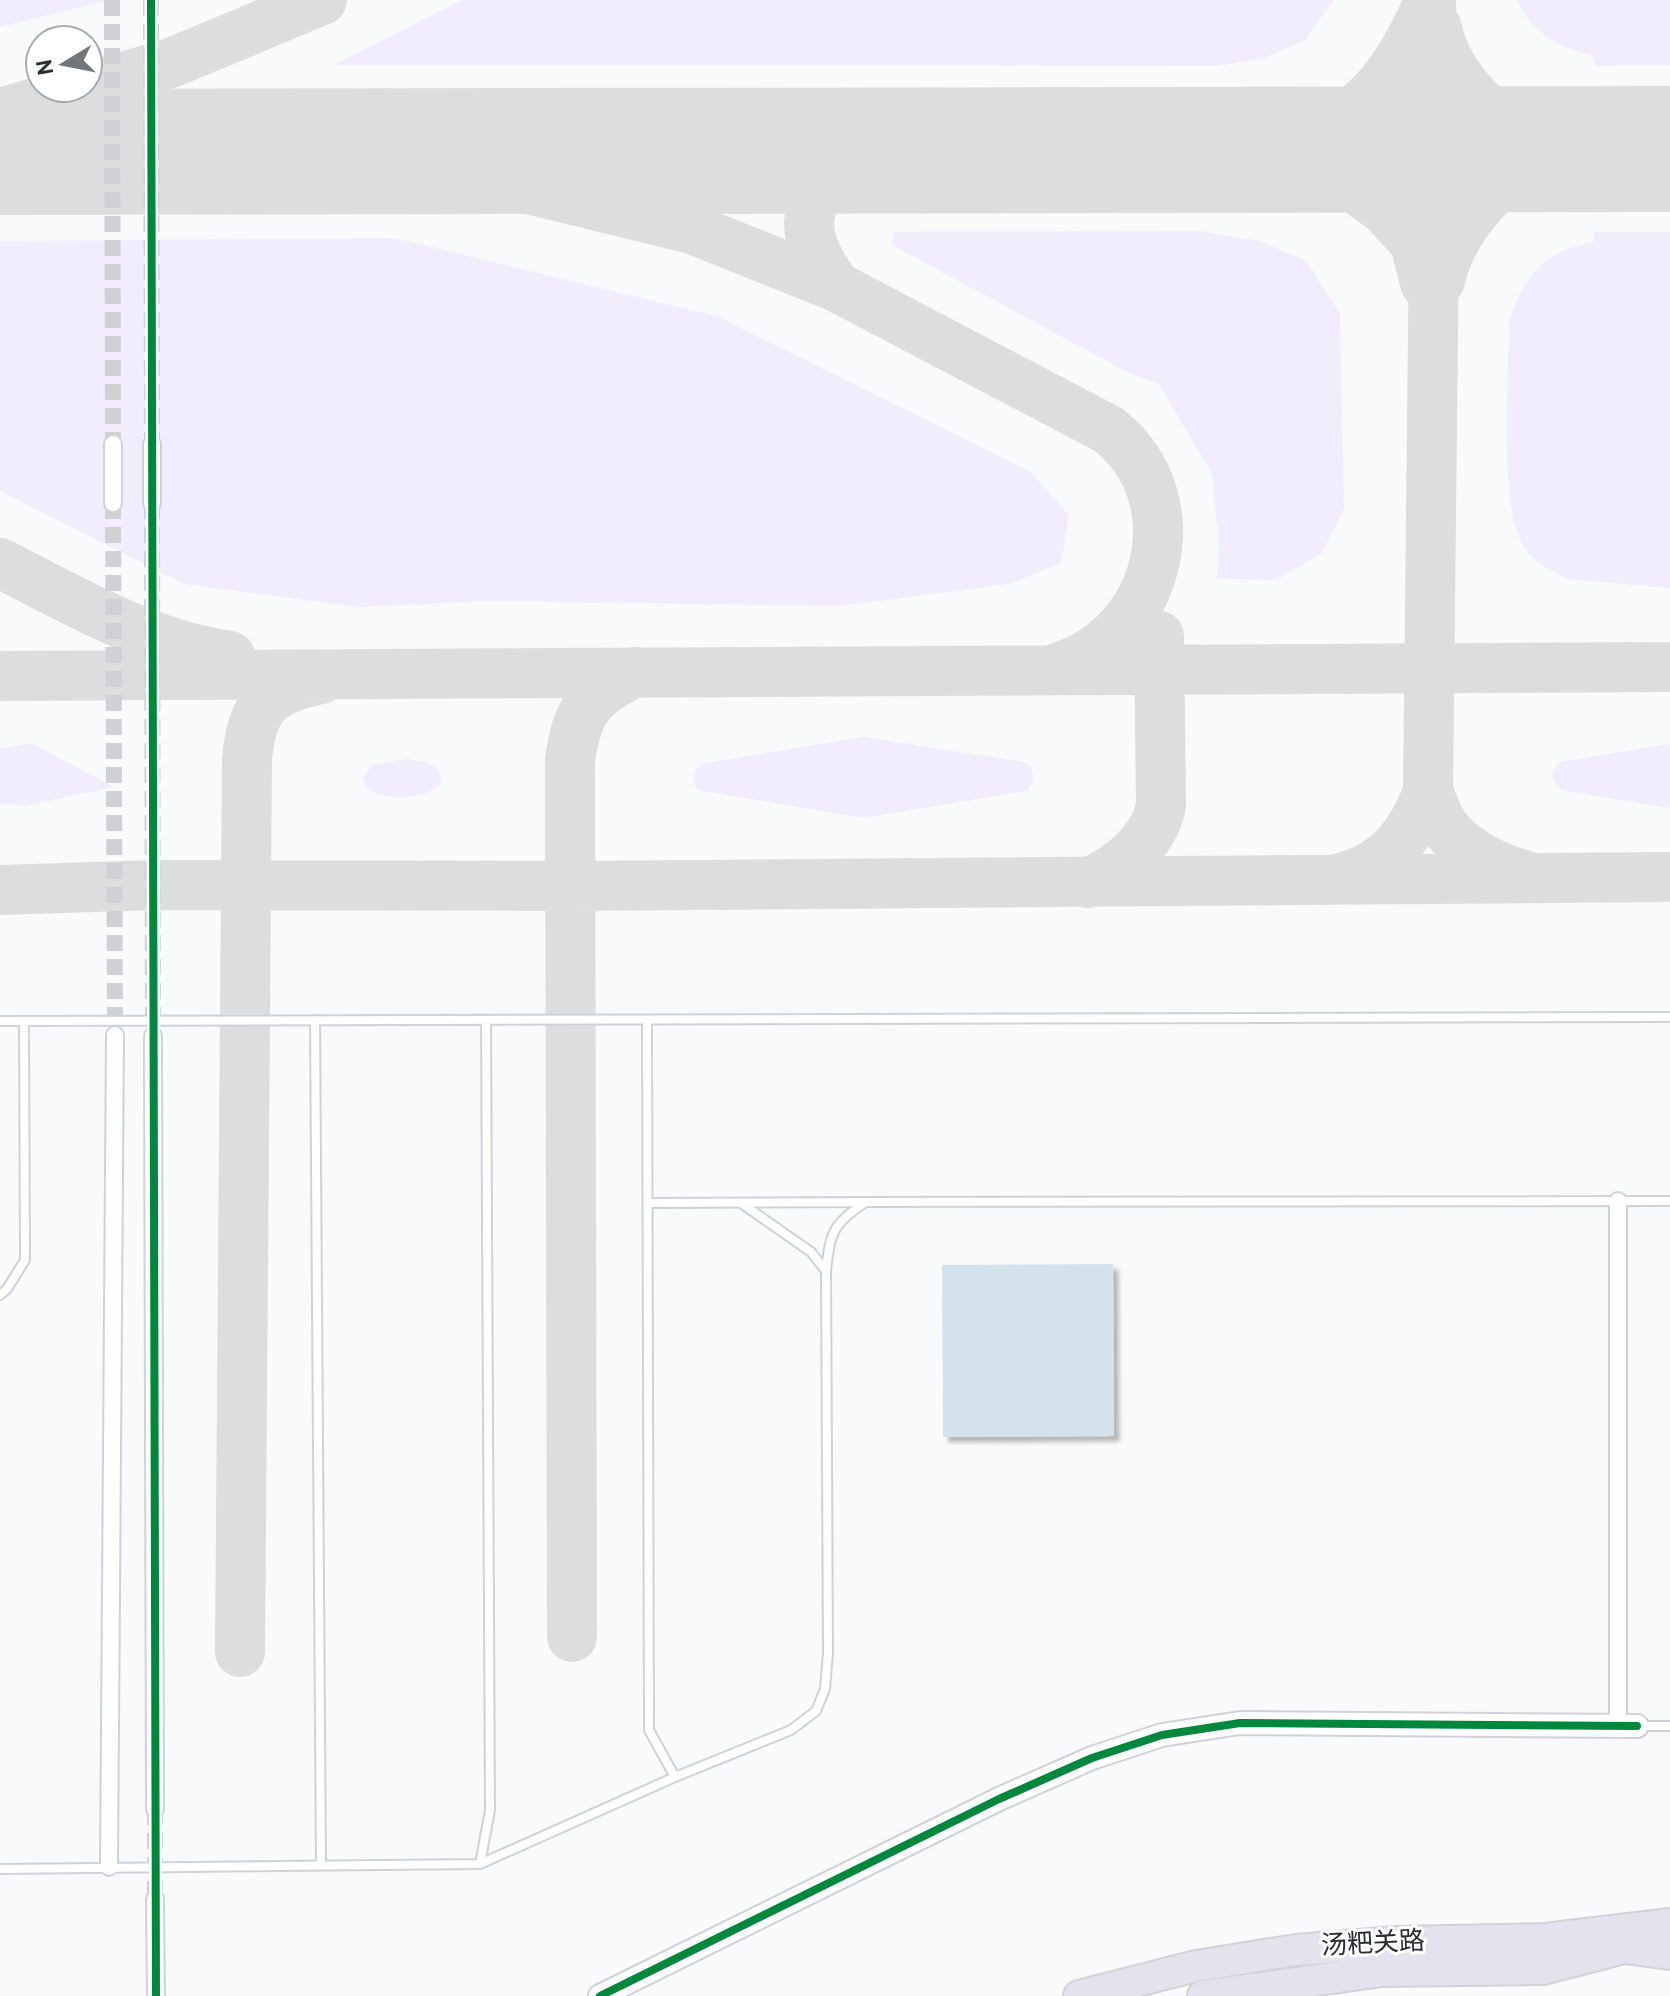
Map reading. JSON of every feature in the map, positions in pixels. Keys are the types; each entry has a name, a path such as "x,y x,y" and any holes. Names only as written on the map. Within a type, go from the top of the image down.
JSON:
{"highway":[{"name":"汤粑关路","path":"1079,1996 1196,1966 1296,1950 1396,1942 1545,1939 1670,1924"},
{"name":"汤粑关路","path":"1203,1996 1382,1971 1543,1969 1624,1948 1670,1954"}],"street":[{"path":"113,444 113,503"},
{"path":"152,444 152,503"},
{"path":"109,1867 115,1035"},
{"path":"153,1036 155,1809"},
{"path":"600,1996 999,1799 1104,1753 1162,1735 1240,1723 1628,1726 1618,1201"},
{"path":"155,1899 156,1996"}],"lane":[{"path":"0,1021 1670,1017"},
{"path":"315,1020 321,1865"},
{"path":"480,1864 490,1810 486,1020"},
{"path":"647,1020 649,1730 675,1777"},
{"path":"0,1295 25,1260 24,1021"},
{"path":"648,1203 1670,1201"},
{"path":"0,1869 480,1864 675,1777 791,1730 816,1711 825,1689 828,1653 826,1271 830,1235 845,1215 866,1202"},
{"path":"741,1203 811,1252 826,1271"},
{"path":"1628,1726 1670,1726"}],"shaded area":[{"path":"0,0 110,0 0,27"},
{"path":"462,0 1334,0 1305,40 1263,59 1214,66 333,65"},
{"path":"1517,0 1670,0 1670,65 1595,66 1592,55 1557,43 1538,30"},
{"path":"1198,231 1259,241 1306,261 1340,313 1344,509 1321,554 1276,580 1217,579 1219,547 1212,474 1159,384 1129,373 892,245 893,232"},
{"path":"1594,232 1670,232 1670,588 1568,579 1533,557 1524,547 1516,528 1508,473 1509,323 1520,292 1538,268 1562,251 1594,242"},
{"path":"395,238 719,317 1031,472 1069,515 1061,563 1009,584 840,606 491,601 359,607 184,584 0,491 0,241"},
{"path":"864,737 1023,762 1031,767 1034,781 1027,791 861,818 698,790 694,783 695,770 702,764"},
{"path":"31,743 114,787 24,806 0,803 0,749"},
{"path":"1670,744 1670,808 1563,790 1554,780 1554,769 1561,762"},
{"path":"405,759 434,766 442,782 426,792 405,797 383,795 365,787 363,777 372,765"}],"building":[{"path":"1113,1264 1114,1436 943,1437 942,1265"}],"taxiway":[{"path":"0,113 171,63 322,0"},
{"path":"1428,791 1435,150 1431,0"},
{"path":"1266,151 1324,129 1347,116 1367,99 1400,58 1428,4"},
{"path":"1437,28 1441,44 1457,75 1493,114 1526,136 1574,150"},
{"path":"1440,281 1445,263 1462,229 1486,198 1531,163 1574,150"},
{"path":"1266,151 1307,159 1329,169 1385,210 1415,243 1425,283"},
{"path":"338,152 443,168 692,229 837,287 1109,430 1136,459 1152,492 1158,528 1154,564 1142,598 1121,628 1092,652 1057,668"},
{"path":"837,287 821,264 812,243 809,224 812,207 821,191 835,177 878,152"},
{"path":"0,563 83,606 140,631 169,642 230,656"},
{"path":"1088,883 1134,853 1151,832 1161,806 1159,636"},
{"path":"0,676 1670,667"},
{"path":"572,1637 570,761 576,729 588,706 607,688 635,672"},
{"path":"240,1652 247,759 253,725 266,703 288,689 321,679"},
{"path":"1340,878 1371,866 1396,847 1414,822 1428,791 1437,814 1460,843 1491,863 1524,875"},
{"path":"0,890 156,885 570,886 1670,877"}],"runway":[{"path":"0,152 1670,149"}],"tunnel":[{"path":"112,0 113,444"},
{"path":"151,0 152,444"},
{"path":"113,503 115,1035"},
{"path":"152,503 153,1036"},
{"path":"155,1809 155,1899"}],"cycle path":[{"path":"151,0 156,1996"},
{"path":"600,1996 999,1799 1092,1758 1162,1735 1240,1723 1637,1726"}]}
